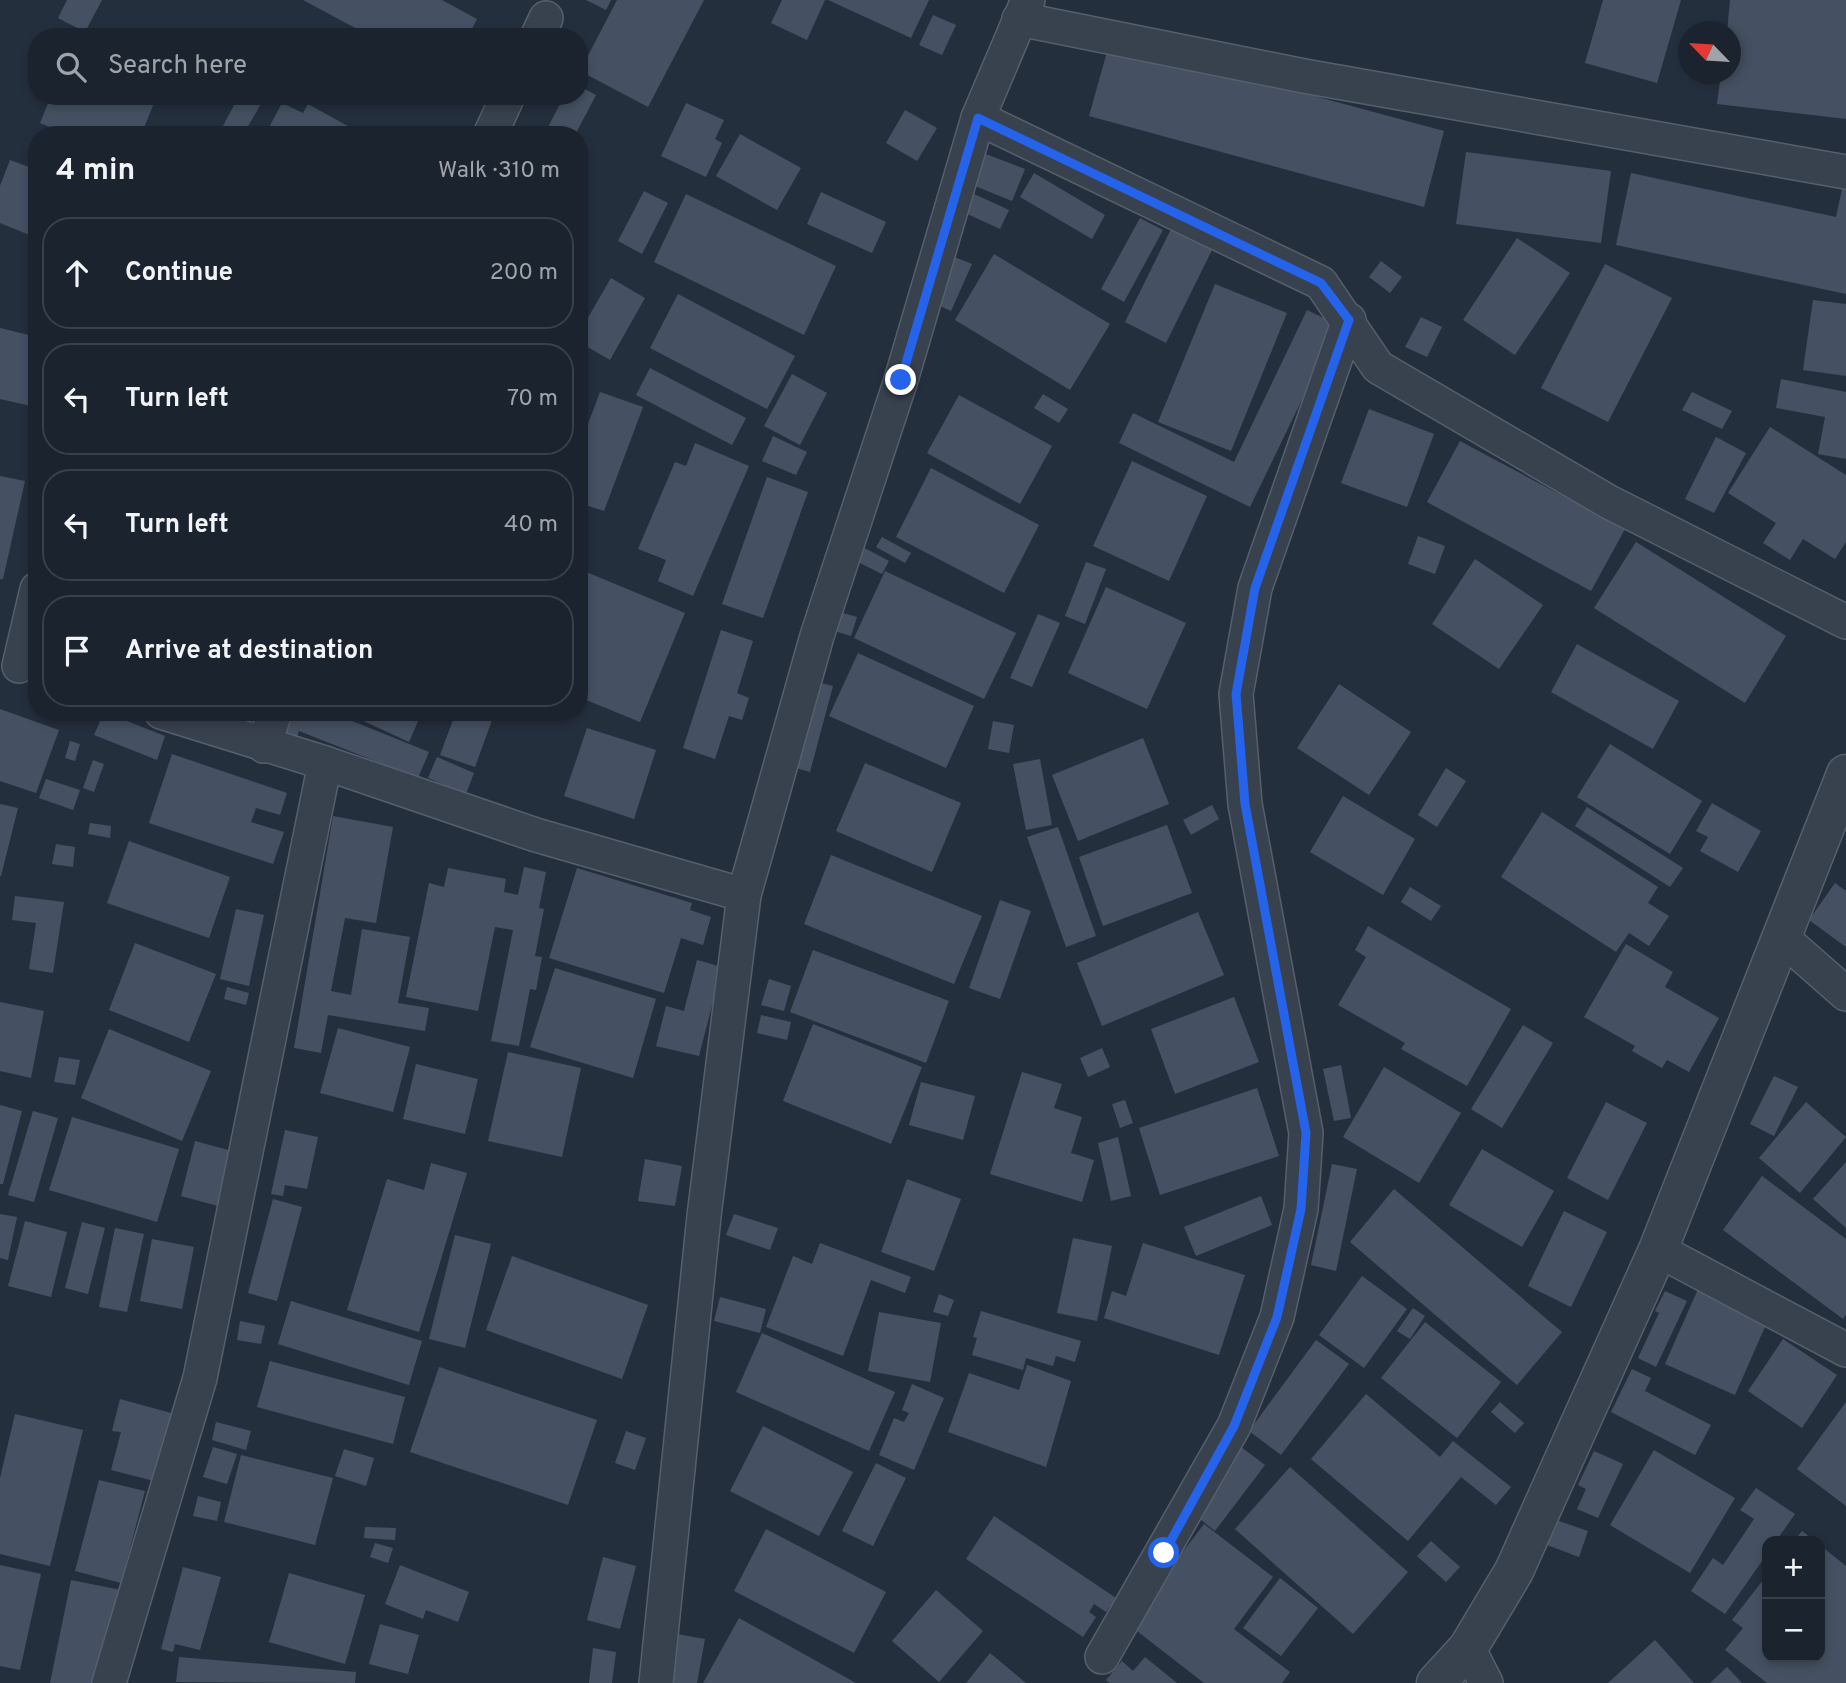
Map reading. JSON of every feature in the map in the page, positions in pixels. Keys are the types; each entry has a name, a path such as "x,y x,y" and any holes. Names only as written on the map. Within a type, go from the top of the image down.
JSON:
{"street":[{"path":"656,1683 704,1216 744,895 817,636 901,380 978,118 1023,9 1304,76 1846,172"},
{"path":"494,126 504,105"},
{"path":"978,118 1321,283 1349,320 1378,367 1421,395 1609,502 1846,622"},
{"path":"1102,1657 1234,1426 1277,1317 1301,1209 1306,1133 1245,804 1236,694 1255,588 1349,320"},
{"path":"19,666 28,628"},
{"path":"188,721 325,763 536,835 744,895"},
{"path":"264,746 272,721"},
{"path":"109,1683 200,1378 325,763"},
{"path":"1436,1683 1468,1648 1514,1571 1658,1250 1846,774"},
{"path":"1780,936 1846,994"},
{"path":"1658,1250 1846,1350"},
{"path":"1468,1648 1486,1683"}],"building":[{"path":"67,0 102,0 87,28 77,28 58,18"},
{"path":"303,0 442,0 477,19 472,28 355,28"},
{"path":"586,0 611,0 606,10"},
{"path":"617,0 704,0 648,107 588,75 588,56"},
{"path":"782,0 825,0 807,40 771,23"},
{"path":"828,0 929,0 911,38"},
{"path":"1603,0 1681,0 1657,83 1585,63"},
{"path":"1730,0 1846,0 1846,119 1717,104 1720,84 1741,84 1741,21 1728,21"},
{"path":"933,15 956,25 942,55 919,45"},
{"path":"1110,41 1444,131 1424,207 1089,116"},
{"path":"588,91 596,95 580,126 549,126 559,105 588,105"},
{"path":"686,103 724,120 715,139 722,143 706,177 661,156"},
{"path":"47,105 153,105 145,126 47,126 40,123"},
{"path":"234,105 260,105 248,126 223,126"},
{"path":"281,105 303,113 310,105 348,126 270,126"},
{"path":"905,110 937,128 917,161 886,143"},
{"path":"740,134 801,168 777,210 716,176"},
{"path":"1466,152 1611,171 1601,243 1456,224"},
{"path":"983,153 1025,169 1012,201 970,184"},
{"path":"10,160 28,167 28,234 0,223 0,186"},
{"path":"1034,173 1105,215 1092,239 1020,197"},
{"path":"1631,173 1836,217 1842,189 1846,190 1846,294 1616,245"},
{"path":"644,191 668,203 642,254 618,241"},
{"path":"821,192 886,222 872,253 807,224"},
{"path":"972,193 1009,210 1000,229 963,212"},
{"path":"686,194 836,266 804,335 654,262"},
{"path":"1140,218 1163,230 1124,302 1101,289"},
{"path":"1172,227 1213,248 1166,343 1125,322"},
{"path":"1517,238 1570,273 1515,355 1463,320"},
{"path":"994,254 1110,324 1070,390 955,320"},
{"path":"950,255 972,264 951,311 929,301"},
{"path":"1381,261 1402,277 1390,293 1369,277"},
{"path":"1605,264 1672,298 1608,422 1541,388"},
{"path":"611,278 645,298 610,360 588,347 588,318"},
{"path":"1215,284 1287,313 1231,451 1158,422"},
{"path":"678,294 795,356 767,409 650,348"},
{"path":"1813,300 1846,304 1846,376 1803,370"},
{"path":"1307,310 1338,325 1250,507 1119,443 1133,413 1234,462"},
{"path":"1421,317 1442,327 1427,357 1405,347"},
{"path":"0,328 28,335 28,405 0,399"},
{"path":"650,368 746,418 732,445 636,395"},
{"path":"792,374 827,393 800,445 764,426"},
{"path":"1781,379 1846,392 1846,459 1818,454 1825,417 1776,408"},
{"path":"600,392 643,407 604,511 588,506 588,424"},
{"path":"1692,392 1732,411 1722,429 1682,410"},
{"path":"1043,394 1068,409 1059,423 1034,408"},
{"path":"959,395 1052,446 1020,504 927,453"},
{"path":"1369,409 1434,434 1407,507 1341,483"},
{"path":"1770,427 1846,475 1846,542 1835,559 1803,539 1790,560 1763,543 1776,523 1728,493"},
{"path":"773,436 807,452 796,475 762,461"},
{"path":"1716,437 1746,453 1714,513 1685,499"},
{"path":"1460,441 1625,529 1591,591 1427,502"},
{"path":"695,443 749,466 693,596 658,581 666,560 638,549 675,462 686,466"},
{"path":"1132,461 1207,496 1169,581 1093,546"},
{"path":"931,468 1039,525 1004,593 896,537"},
{"path":"0,476 25,481 3,579 0,579"},
{"path":"767,477 808,492 763,618 722,604"},
{"path":"1418,536 1445,546 1435,574 1408,564"},
{"path":"882,537 911,553 905,563 876,547"},
{"path":"1636,542 1786,636 1745,703 1594,608"},
{"path":"857,544 889,561 882,574 850,558"},
{"path":"1475,559 1543,605 1499,669 1432,624"},
{"path":"1086,562 1106,569 1085,624 1065,616"},
{"path":"885,571 1016,633 984,699 854,638"},
{"path":"588,573 685,613 640,722 588,701"},
{"path":"1106,587 1186,623 1147,709 1068,673"},
{"path":"836,611 857,617 851,636 831,630"},
{"path":"1038,614 1060,623 1032,687 1010,678"},
{"path":"721,630 753,641 737,693 749,698 742,720 729,716 715,759 683,748"},
{"path":"1577,644 1679,701 1653,749 1551,692"},
{"path":"858,653 974,706 946,768 829,716"},
{"path":"816,682 833,686 810,772 792,767"},
{"path":"1339,684 1411,732 1369,795 1297,748"},
{"path":"0,709 59,730 36,793 0,781"},
{"path":"100,721 127,721 165,736 157,760 94,735"},
{"path":"284,721 352,721 429,752 418,778 299,731 296,740 279,733"},
{"path":"364,721 418,721 409,742"},
{"path":"453,721 492,721 475,767 440,755"},
{"path":"993,721 1014,725 1009,753 988,749"},
{"path":"587,728 656,750 634,819 564,796"},
{"path":"1143,738 1169,804 1078,841 1052,775"},
{"path":"70,741 80,744 75,761 65,758"},
{"path":"1610,744 1702,801 1670,854 1577,797"},
{"path":"172,754 287,793 280,815 256,808 251,822 284,832 273,864 149,823"},
{"path":"437,757 474,773 466,794 428,778"},
{"path":"1040,759 1052,825 1026,830 1013,764"},
{"path":"93,760 104,764 94,792 83,788"},
{"path":"865,763 961,803 932,872 836,831"},
{"path":"1446,768 1466,781 1437,827 1418,815"},
{"path":"46,779 80,790 73,810 39,798"},
{"path":"1343,796 1415,839 1383,895 1310,852"},
{"path":"1712,803 1761,831 1738,872 1700,851 1708,837 1696,831"},
{"path":"0,804 18,808 1,876 0,876"},
{"path":"1212,805 1219,819 1191,835 1183,820"},
{"path":"1587,807 1683,868 1670,887 1575,826"},
{"path":"1542,812 1658,887 1648,903 1669,916 1649,946 1629,933 1616,952 1501,877"},
{"path":"333,816 393,827 376,923 345,918 331,991 351,995 362,929 410,937 398,1003 429,1008 425,1031 328,1015 321,1053 294,1048"},
{"path":"90,823 111,826 110,838 88,834"},
{"path":"1167,825 1192,893 1103,926 1079,857"},
{"path":"1058,827 1096,936 1066,947 1027,837"},
{"path":"129,841 230,877 209,938 107,903"},
{"path":"56,844 75,847 73,867 52,864"},
{"path":"831,855 982,916 954,984 804,924"},
{"path":"524,867 546,872 539,908 544,909 535,956 542,957 536,990 530,989 519,1046 491,1041 513,930 495,927 478,1011 406,997 429,883 444,887 448,868 506,879 504,892 518,895"},
{"path":"577,868 692,903 690,910 711,917 703,945 681,938 664,993 549,958"},
{"path":"1835,883 1846,891 1846,947 1809,920"},
{"path":"1410,887 1441,906 1431,921 1401,902"},
{"path":"15,896 64,902 53,973 29,969 36,923 12,920"},
{"path":"1000,900 1031,911 1000,999 969,988"},
{"path":"236,909 264,915 249,986 220,979"},
{"path":"1198,912 1224,975 1102,1026 1077,963"},
{"path":"1368,926 1511,1009 1467,1086 1401,1049 1405,1043 1338,1005 1366,957 1355,950"},
{"path":"135,943 216,974 189,1042 109,1010"},
{"path":"1626,944 1673,972 1665,987 1719,1018 1689,1072 1667,1060 1662,1068 1632,1051 1635,1046 1584,1017"},
{"path":"813,950 949,1001 926,1063 790,1012"},
{"path":"697,960 722,967 699,1056 656,1046 666,1006 684,1011"},
{"path":"555,968 656,999 633,1078 530,1047"},
{"path":"769,979 791,986 784,1011 761,1005"},
{"path":"227,987 249,993 246,1005 224,999"},
{"path":"1234,997 1259,1062 1175,1094 1151,1029"},
{"path":"0,1002 44,1011 31,1078 0,1071"},
{"path":"761,1015 791,1022 787,1040 757,1033"},
{"path":"813,1024 922,1067 891,1144 783,1101"},
{"path":"1523,1025 1553,1043 1502,1128 1471,1109"},
{"path":"338,1028 410,1047 393,1112 320,1093"},
{"path":"109,1029 211,1071 182,1141 81,1098"},
{"path":"1102,1048 1110,1067 1088,1077 1080,1058"},
{"path":"508,1052 581,1068 562,1157 488,1141"},
{"path":"59,1057 80,1060 75,1085 54,1082"},
{"path":"416,1064 478,1079 465,1134 403,1119"},
{"path":"1341,1065 1351,1118 1334,1121 1323,1069"},
{"path":"1384,1067 1461,1113 1419,1183 1343,1137"},
{"path":"1022,1072 1062,1084 1054,1108 1082,1117 1071,1153 1094,1160 1082,1202 990,1174"},
{"path":"1774,1076 1798,1087 1774,1136 1750,1124"},
{"path":"921,1082 975,1096 963,1140 909,1125"},
{"path":"1257,1088 1279,1156 1160,1195 1139,1128"},
{"path":"1125,1100 1133,1123 1120,1128 1112,1104"},
{"path":"1606,1102 1647,1123 1608,1200 1567,1178"},
{"path":"1806,1102 1846,1137 1800,1193 1759,1158"},
{"path":"0,1105 22,1111 3,1184 0,1184"},
{"path":"33,1111 58,1118 34,1202 8,1195"},
{"path":"72,1117 179,1149 157,1222 49,1190"},
{"path":"285,1130 318,1137 307,1189 285,1185 283,1196 271,1194"},
{"path":"1118,1137 1131,1196 1111,1201 1098,1143"},
{"path":"195,1141 232,1151 218,1206 181,1196"},
{"path":"1482,1149 1554,1191 1522,1247 1449,1205"},
{"path":"645,1159 682,1166 675,1206 638,1201"},
{"path":"1846,1162 1846,1228 1813,1199"},
{"path":"431,1163 467,1173 419,1332 347,1310 387,1179 424,1190"},
{"path":"1332,1164 1357,1169 1336,1271 1311,1265"},
{"path":"1762,1176 1846,1239 1846,1315 1843,1319 1723,1230"},
{"path":"907,1179 961,1199 934,1271 881,1252"},
{"path":"1394,1189 1562,1332 1517,1385 1350,1242"},
{"path":"1261,1196 1272,1225 1196,1256 1184,1227"},
{"path":"273,1199 302,1207 277,1301 248,1293"},
{"path":"1564,1211 1607,1232 1571,1307 1528,1286"},
{"path":"0,1214 17,1217 8,1260 0,1258"},
{"path":"734,1214 778,1228 770,1250 726,1235"},
{"path":"25,1221 67,1232 51,1297 8,1286"},
{"path":"82,1222 105,1228 88,1294 65,1288"},
{"path":"115,1228 144,1234 127,1312 99,1307"},
{"path":"455,1235 491,1244 465,1348 429,1339"},
{"path":"1073,1238 1112,1246 1097,1321 1057,1313"},
{"path":"152,1239 194,1247 182,1309 140,1301"},
{"path":"820,1243 911,1277 905,1293 871,1280 843,1356 766,1327 793,1256 812,1264"},
{"path":"1143,1243 1245,1275 1219,1355 1104,1318 1112,1291 1126,1296"},
{"path":"512,1256 648,1305 622,1379 486,1330"},
{"path":"1362,1276 1407,1309 1364,1368 1319,1335"},
{"path":"1698,1289 1768,1320 1735,1395 1665,1364"},
{"path":"1665,1291 1687,1301 1656,1367 1638,1358 1659,1313 1655,1311"},
{"path":"939,1294 954,1300 948,1316 933,1312"},
{"path":"720,1297 766,1309 760,1333 714,1321"},
{"path":"291,1301 422,1341 409,1385 278,1344"},
{"path":"1413,1308 1425,1316 1410,1339 1397,1331"},
{"path":"981,1311 1081,1341 1075,1362 1056,1356 1053,1366 1026,1358 1023,1370 972,1355 977,1338 973,1337"},
{"path":"879,1312 941,1323 930,1382 868,1371"},
{"path":"240,1321 265,1326 261,1344 237,1340"},
{"path":"1425,1322 1501,1382 1457,1438 1381,1378"},
{"path":"762,1333 895,1392 869,1451 736,1392"},
{"path":"1783,1339 1837,1375 1802,1428 1748,1391"},
{"path":"1316,1340 1349,1364 1281,1455 1249,1431"},
{"path":"270,1361 405,1397 393,1444 257,1407"},
{"path":"1027,1365 1071,1381 1046,1467 948,1432 969,1373 1019,1390"},
{"path":"439,1367 597,1420 568,1505 410,1452"},
{"path":"1632,1369 1651,1378 1645,1391 1711,1425 1695,1455 1611,1412"},
{"path":"912,1384 944,1398 914,1470 879,1455 894,1418 904,1422 909,1413 902,1410"},
{"path":"1366,1394 1440,1457 1453,1441 1511,1487 1496,1505 1461,1477 1408,1541 1311,1459"},
{"path":"120,1399 171,1413 154,1481 111,1470 121,1432 112,1431"},
{"path":"1500,1402 1524,1423 1515,1433 1491,1412"},
{"path":"1846,1402 1846,1506 1797,1469"},
{"path":"15,1414 83,1430 50,1566 0,1554 0,1478"},
{"path":"216,1422 251,1431 246,1450 212,1440"},
{"path":"763,1426 853,1472 819,1536 730,1491"},
{"path":"626,1431 646,1438 635,1470 615,1463"},
{"path":"1240,1446 1265,1465 1215,1531 1191,1512"},
{"path":"213,1447 237,1454 227,1484 203,1477"},
{"path":"344,1449 374,1458 366,1486 335,1476"},
{"path":"1654,1450 1735,1498 1690,1573 1610,1525"},
{"path":"1594,1451 1623,1464 1598,1518 1577,1509 1586,1489 1578,1485"},
{"path":"241,1455 333,1478 315,1545 224,1522"},
{"path":"876,1463 906,1478 873,1546 842,1531"},
{"path":"1290,1467 1408,1572 1353,1634 1235,1529"},
{"path":"99,1480 145,1491 121,1583 75,1571"},
{"path":"1756,1488 1795,1514 1780,1536 1762,1536 1762,1561 1725,1614 1691,1591 1713,1558 1723,1565 1754,1519 1740,1510"},
{"path":"198,1496 221,1502 217,1521 193,1516"},
{"path":"994,1516 1116,1598 1106,1612 1094,1604 1089,1612 1096,1617 1083,1637 966,1559"},
{"path":"1556,1520 1588,1531 1579,1557 1547,1545"},
{"path":"1204,1524 1273,1577 1234,1629 1290,1672 1282,1683 1204,1683 1128,1624"},
{"path":"365,1527 396,1528 395,1540 364,1538"},
{"path":"766,1529 886,1592 854,1653 734,1591"},
{"path":"1431,1541 1460,1567 1446,1582 1417,1556"},
{"path":"375,1543 393,1548 388,1563 370,1557"},
{"path":"1825,1549 1846,1566 1846,1683 1767,1683 1725,1650 1743,1628 1732,1620 1762,1581 1762,1662 1825,1662"},
{"path":"603,1557 636,1566 620,1629 587,1620"},
{"path":"0,1565 41,1574 20,1670 0,1666"},
{"path":"400,1565 469,1592 458,1622 426,1610 423,1619 385,1604"},
{"path":"183,1567 221,1577 200,1650 175,1644 173,1652 161,1649"},
{"path":"289,1573 365,1595 345,1664 269,1642"},
{"path":"1280,1578 1318,1608 1281,1656 1243,1628"},
{"path":"71,1580 121,1590 102,1683 50,1683"},
{"path":"936,1590 983,1631 939,1682 892,1641"},
{"path":"739,1618 856,1683 703,1683"},
{"path":"380,1624 419,1635 408,1674 369,1664"},
{"path":"677,1634 705,1639 697,1683 669,1683"},
{"path":"1655,1640 1694,1683 1608,1683"},
{"path":"593,1648 616,1652 612,1683 589,1683"},
{"path":"990,1653 1026,1683 966,1683"},
{"path":"179,1657 356,1672 355,1683 176,1682"},
{"path":"1145,1657 1177,1683 1110,1683 1106,1680 1122,1661 1133,1671"},
{"path":"1727,1667 1742,1683 1710,1683"}],"route":[{"path":"901,380 978,118 1321,283 1349,320 1255,588 1236,694 1245,804 1306,1133 1301,1209 1277,1317 1234,1426 1164,1553"}]}
